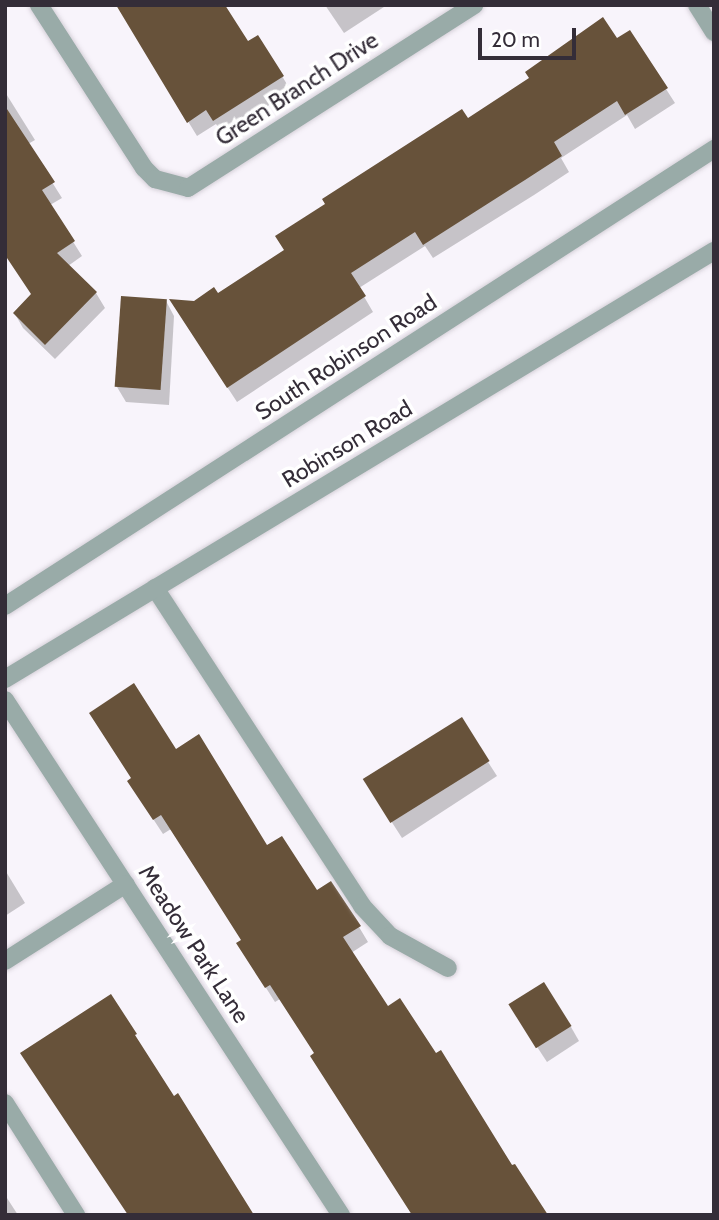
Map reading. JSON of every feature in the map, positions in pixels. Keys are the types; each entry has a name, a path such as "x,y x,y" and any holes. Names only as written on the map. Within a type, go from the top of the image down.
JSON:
{"street":[{"name":"Green Branch Drive","path":"39,5 144,168 155,179 188,188 474,5"},
{"path":"697,5 714,32"},
{"name":"South Robinson Road","path":"5,606 714,149"},
{"name":"Robinson Road","path":"5,679 714,251"},
{"path":"155,588 362,906 390,936 448,968"},
{"name":"Meadow Park Lane","path":"5,700 341,1215"},
{"path":"5,961 126,884"},
{"path":"5,1103 76,1215"}],"building":[{"path":"116,5 225,5 248,41 258,35 284,76 213,121 206,110 187,123"},
{"path":"603,17 617,38 630,30 668,88 625,115 617,101 554,142 562,156 525,180 423,245 415,232 351,273 366,296 227,388 169,299 194,301 214,287 218,293 284,250 275,236 325,204 322,199 462,109 468,118 529,78 525,72"},
{"path":"5,106 55,182 42,190 75,241 57,253 97,292 45,345 13,313 31,294 5,255"},
{"path":"121,296 167,299 161,390 115,387"},
{"path":"134,683 176,749 199,734 267,845 282,836 317,890 331,881 361,926 343,937 388,1006 400,998 436,1053 441,1050 512,1165 515,1164 548,1215 412,1215 310,1056 314,1053 270,985 265,988 236,943 241,940 161,815 153,820 127,781 131,778 89,713"},
{"path":"462,717 490,761 390,823 363,779"},
{"path":"544,982 572,1026 536,1048 508,1004"},
{"path":"111,994 174,1096 178,1093 254,1215 128,1215 20,1053"}]}
